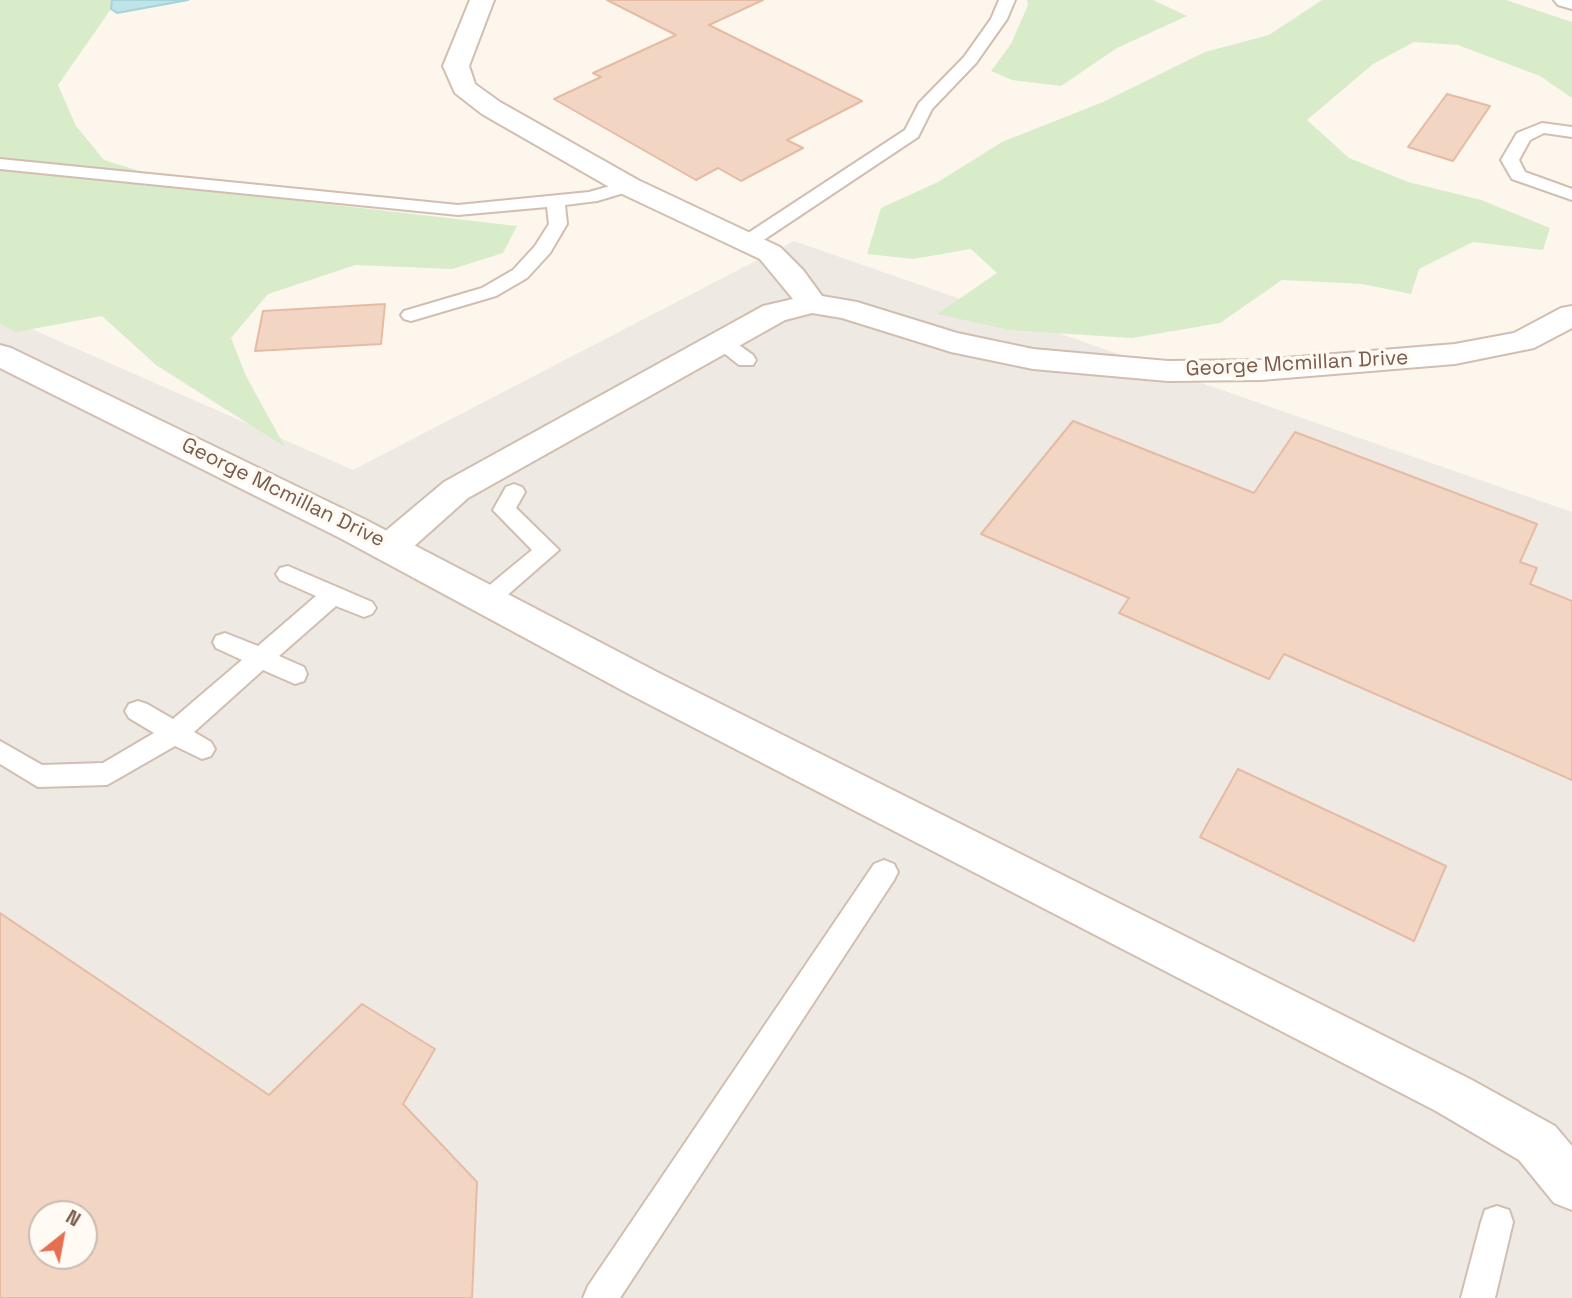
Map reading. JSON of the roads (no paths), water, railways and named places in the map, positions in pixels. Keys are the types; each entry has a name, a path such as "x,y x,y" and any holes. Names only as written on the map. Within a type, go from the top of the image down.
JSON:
{"street":[{"path":"482,0 456,66 464,88 491,108 628,186 770,253 792,276 812,304"},
{"path":"1566,0 1572,2"},
{"name":"George Mcmillan Drive","path":"0,355 389,548 456,490 734,351 774,313 812,304 846,309 951,342 1034,359 1168,372 1261,370 1455,354 1523,341 1572,315"},
{"path":"389,548 643,683 1453,1096 1537,1143 1572,1185"}],"lane":[{"path":"746,243 912,133 925,107 970,60 999,19 1007,0"},
{"path":"1572,132 1542,128 1522,137 1510,160 1518,175 1572,195"},
{"path":"0,164 458,210 591,197 628,186"},
{"path":"411,315 489,292 520,274 543,249 558,224 556,201"},
{"path":"488,599 547,550 504,510 514,492"},
{"path":"288,574 364,608"},
{"path":"0,751 38,776 107,774 175,733 334,594"},
{"path":"225,642 295,674"},
{"path":"138,711 202,749"},
{"path":"600,1298 884,872"},
{"path":"1478,1298 1497,1222"}],"water":[{"path":"112,0 188,0 117,13 111,9"}]}
